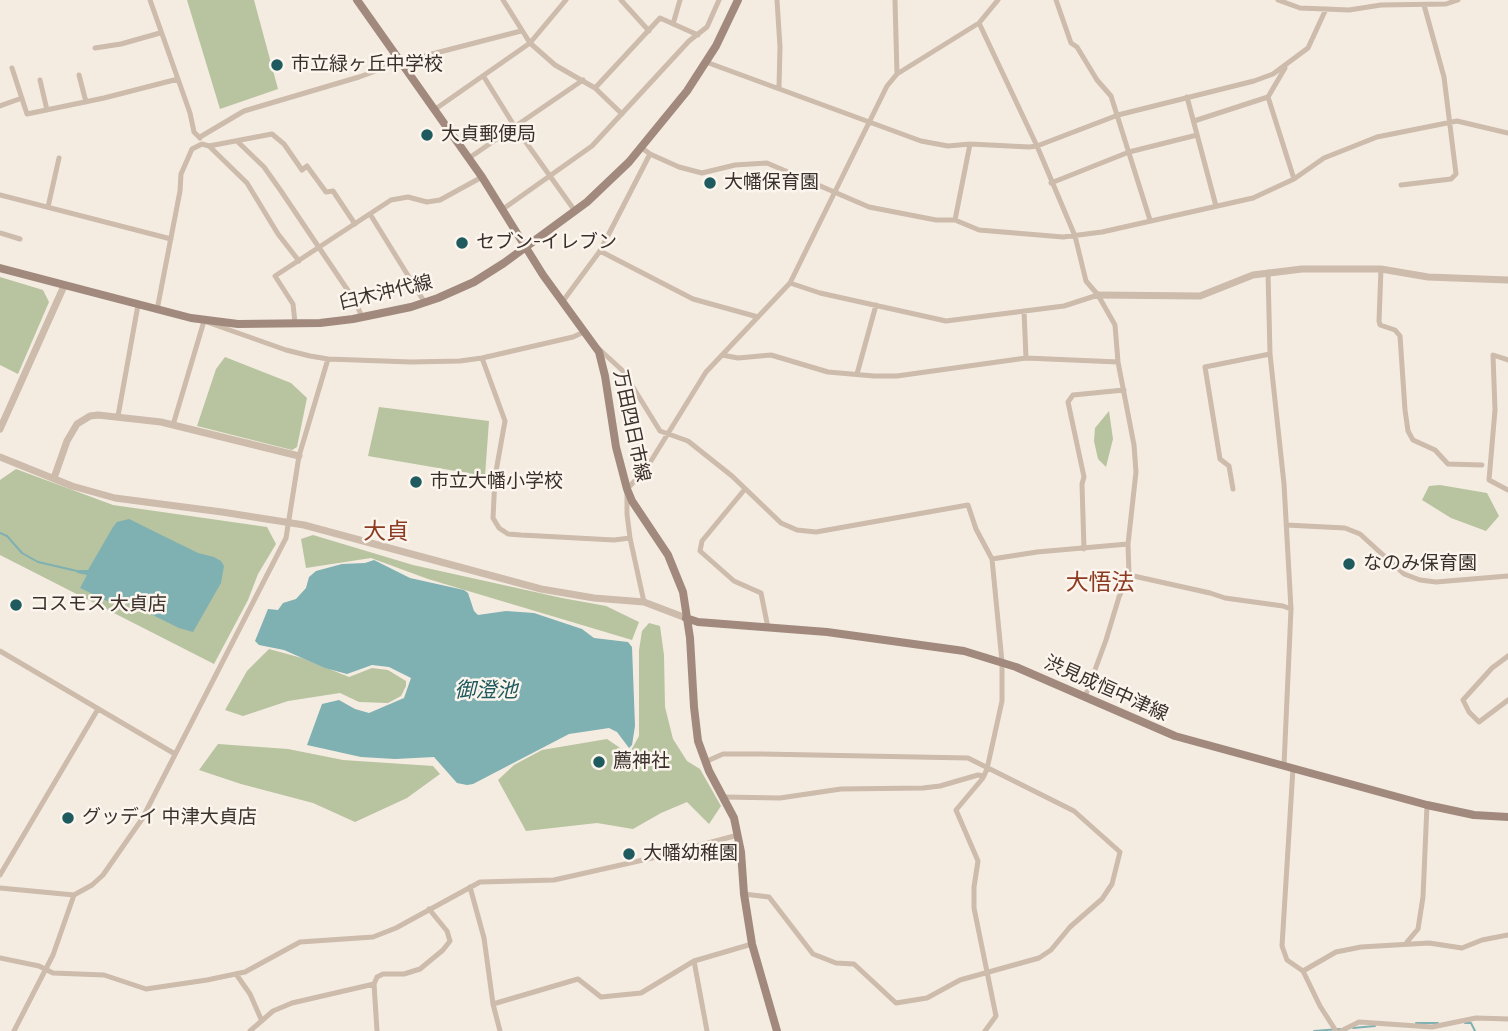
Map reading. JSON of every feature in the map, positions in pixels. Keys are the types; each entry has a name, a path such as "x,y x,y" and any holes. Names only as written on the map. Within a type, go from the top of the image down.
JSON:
{"main road":[{"name":"万田四日市線","path":"357,0 469,158 525,247 596,346 605,376 627,489 632,501 661,543 676,571 683,592 690,638 696,728 705,762 734,818 751,944 777,1031"},
{"name":"臼木沖代線","path":"0,268 156,310 204,321 238,324 320,323 425,303 474,282 600,191 642,148 687,92 738,0"},
{"name":"渋見成恒中津線","path":"686,618 698,622 827,632 941,647 1002,662 1175,736 1427,804 1474,815 1508,817"}],"street":[{"path":"150,0 194,132 200,137 202,144"},
{"path":"503,0 530,43 555,65 595,88 622,114"},
{"path":"434,110 530,43 566,0"},
{"path":"621,0 649,31"},
{"path":"673,24 680,0"},
{"path":"503,209 592,146 689,41 707,27 719,0"},
{"path":"777,0 779,87"},
{"path":"895,0 897,74"},
{"path":"644,602 626,514 627,489 646,469 669,436 706,372 790,283 879,99 897,74 979,23 998,0"},
{"path":"1056,0 1072,43 1111,96 1150,220"},
{"path":"1278,0 1300,8 1349,10 1380,3 1450,4 1458,0"},
{"path":"1401,185 1451,179 1455,176 1456,168 1444,77 1423,5"},
{"path":"706,62 921,141 948,146 1037,146 1118,115 1273,74 1308,48 1326,9"},
{"path":"595,88 660,18 698,35"},
{"path":"979,23 1037,146 1075,236 1086,281 1098,295 1115,325 1118,362 1134,445 1136,472 1128,544 1129,575 1085,696"},
{"path":"200,137 244,111 401,62 521,32"},
{"path":"95,48 160,33"},
{"path":"1194,121 1268,97 1286,65"},
{"path":"12,68 27,114 177,79"},
{"path":"79,75 86,102"},
{"path":"484,77 515,127 575,211"},
{"path":"40,80 47,110"},
{"path":"469,158 583,80"},
{"path":"1187,97 1216,206"},
{"path":"1268,97 1294,179"},
{"path":"0,106 22,98"},
{"path":"642,148 679,167 702,173 736,164 767,163 869,206 936,220 955,220 979,230 1038,236 1075,236 1253,198 1294,179 1324,158 1362,141 1462,121 1508,133"},
{"path":"156,310 181,174 192,149 202,144 209,146 238,142 272,134 284,144 302,170 307,166 326,192 333,191 355,224"},
{"path":"1051,183 1129,152 1197,135"},
{"path":"238,142 264,167 355,301 362,317"},
{"path":"955,220 970,144"},
{"path":"209,146 247,183 299,261"},
{"path":"564,301 600,251 650,154"},
{"path":"48,207 59,158"},
{"path":"295,323 293,304 275,276 399,197 427,202 440,200 482,177"},
{"path":"0,195 171,239"},
{"path":"369,214 425,303"},
{"path":"0,233 20,239"},
{"path":"600,251 694,299 758,317"},
{"path":"790,283 946,321 1064,306 1098,295 1200,296 1253,275 1302,269 1381,269 1439,278 1508,280"},
{"path":"1381,269 1379,321 1380,325 1395,330 1399,336 1408,431 1413,440 1435,450 1448,464 1482,464"},
{"path":"1268,272 1270,354 1291,609 1284,765"},
{"path":"0,429 65,286"},
{"path":"118,416 138,305"},
{"path":"857,374 876,305"},
{"path":"1024,311 1026,358"},
{"path":"173,425 204,321 286,350 328,359 431,362 482,358 573,337 584,332"},
{"path":"596,346 623,371 660,431 688,441 732,476 781,523 797,530 816,532 968,505 976,529 992,559 1002,662 1002,701 987,769 957,810 978,861 974,908 996,1016 985,1031"},
{"path":"1233,489 1229,466 1220,460 1205,367 1270,354"},
{"path":"722,355 738,358 771,355 828,372 897,376 1026,358 1118,362"},
{"path":"1508,360 1493,355 1495,410 1489,480 1508,491"},
{"path":"482,358 505,421 495,477 493,517 499,528 508,534 521,535 614,540 630,538"},
{"path":"0,888 74,895 92,885 118,856 142,819 286,538 299,456 328,359"},
{"path":"1084,548 1084,477 1068,402 1073,395 1124,390"},
{"path":"54,478 67,441 77,424 90,416 118,416 173,425 299,456"},
{"path":"0,457 115,498 289,523 340,534 541,589 594,598 644,602 686,618"},
{"path":"745,489 702,541 700,551 734,581 761,593 768,628"},
{"path":"1286,525 1345,528 1360,534 1404,574 1420,580 1436,582 1508,576"},
{"path":"992,559 1128,544"},
{"path":"1129,575 1225,598 1291,609"},
{"path":"0,651 176,754"},
{"path":"1508,656 1492,668 1463,700 1469,712 1479,722 1508,700"},
{"path":"0,875 98,709"},
{"path":"705,762 723,754 968,758 1074,811 1120,852 1112,884 1102,899 1040,958 960,980 927,998 896,1003 854,964 836,963 813,954 769,897 744,894"},
{"path":"1293,768 1282,946 1287,960 1303,971 1320,1006 1338,1031 1359,1022 1405,1028 1432,1027 1476,1018 1508,1018"},
{"path":"724,797 780,798 841,789 923,788 978,775 984,776"},
{"path":"1407,942 1418,929 1423,897 1427,804"},
{"path":"0,958 53,973 104,975 146,989 236,974 255,967 300,942 373,937 396,928 470,887 490,881 554,880 738,835"},
{"path":"470,887 484,938 493,1004 500,1031"},
{"path":"13,1031 53,956 74,895"},
{"path":"377,1031 374,984 377,977 420,969 448,945 449,936 429,908"},
{"path":"1303,971 1336,952 1361,947 1407,942 1462,948 1482,940 1508,935"},
{"path":"493,1004 578,979 583,980 601,997 641,993 694,961 751,944"},
{"path":"694,961 707,1031"},
{"path":"236,974 250,994 261,1019"},
{"path":"250,1031 272,1011 292,1003 374,984"}],"green space":[{"path":"187,0 254,0 278,89 220,109"},
{"path":"0,277 43,290 49,302 18,374 0,365"},
{"path":"225,357 291,383 307,398 297,447 292,450 197,426 216,369"},
{"path":"379,407 489,421 485,476 368,456"},
{"path":"1109,411 1113,439 1106,467 1098,459 1094,441 1095,428"},
{"path":"16,469 113,505 267,527 276,544 258,574 248,600 214,664 0,555 0,480"},
{"path":"1440,485 1487,493 1499,516 1486,531 1451,518 1422,500 1429,486"},
{"path":"313,535 413,565 606,606 639,622 632,640 428,579 371,558 306,568 301,539"},
{"path":"649,623 660,626 664,655 665,707 673,739 687,761 700,769 721,806 709,824 687,802 633,829 597,823 526,831 498,780 514,765 542,750 607,739 629,754 639,736 639,650 642,631"},
{"path":"269,649 302,658 349,677 372,668 388,670 406,681 406,686 401,696 388,703 359,702 340,693 288,701 243,716 225,710 247,671"},
{"path":"218,744 288,749 343,760 433,766 440,774 407,798 355,822 313,803 199,770"}],"water":[{"path":"129,519 198,553 214,557 224,566 221,583 193,632 132,605 109,602 80,588 87,575 77,573 78,570 88,570 117,522"},
{"name":"御澄池","path":"374,560 410,578 464,590 478,615 506,611 534,613 582,629 594,638 628,642 632,647 635,726 632,745 629,748 617,732 609,728 569,734 467,785 457,783 434,757 361,757 307,745 322,704 339,700 369,713 404,698 411,678 389,667 372,665 347,674 325,668 284,650 259,645 255,641 268,609 278,610 283,603 296,599 306,588 309,577 316,571"}],"waterway":[{"path":"0,533 7,536 22,553 38,562 77,571"},
{"path":"1416,1023 1438,1023"},
{"path":"1465,1023 1471,1023 1475,1031"},
{"path":"1353,1028 1375,1026"},
{"path":"1314,1031 1340,1029"}],"place":[{"name":"市立緑ヶ丘中学校","path":"277,65"},
{"name":"大貞郵便局","path":"427,135"},
{"name":"大幡保育園","path":"710,183"},
{"name":"セブン-イレブン","path":"462,243"},
{"name":"市立大幡小学校","path":"416,482"},
{"name":"なのみ保育園","path":"1349,564"},
{"name":"コスモス 大貞店","path":"16,605"},
{"name":"薦神社","path":"599,762"},
{"name":"グッデイ 中津大貞店","path":"68,818"},
{"name":"大幡幼稚園","path":"629,854"}],"district":[{"name":"大貞","path":"386,533"},
{"name":"大悟法","path":"1100,584"}]}
